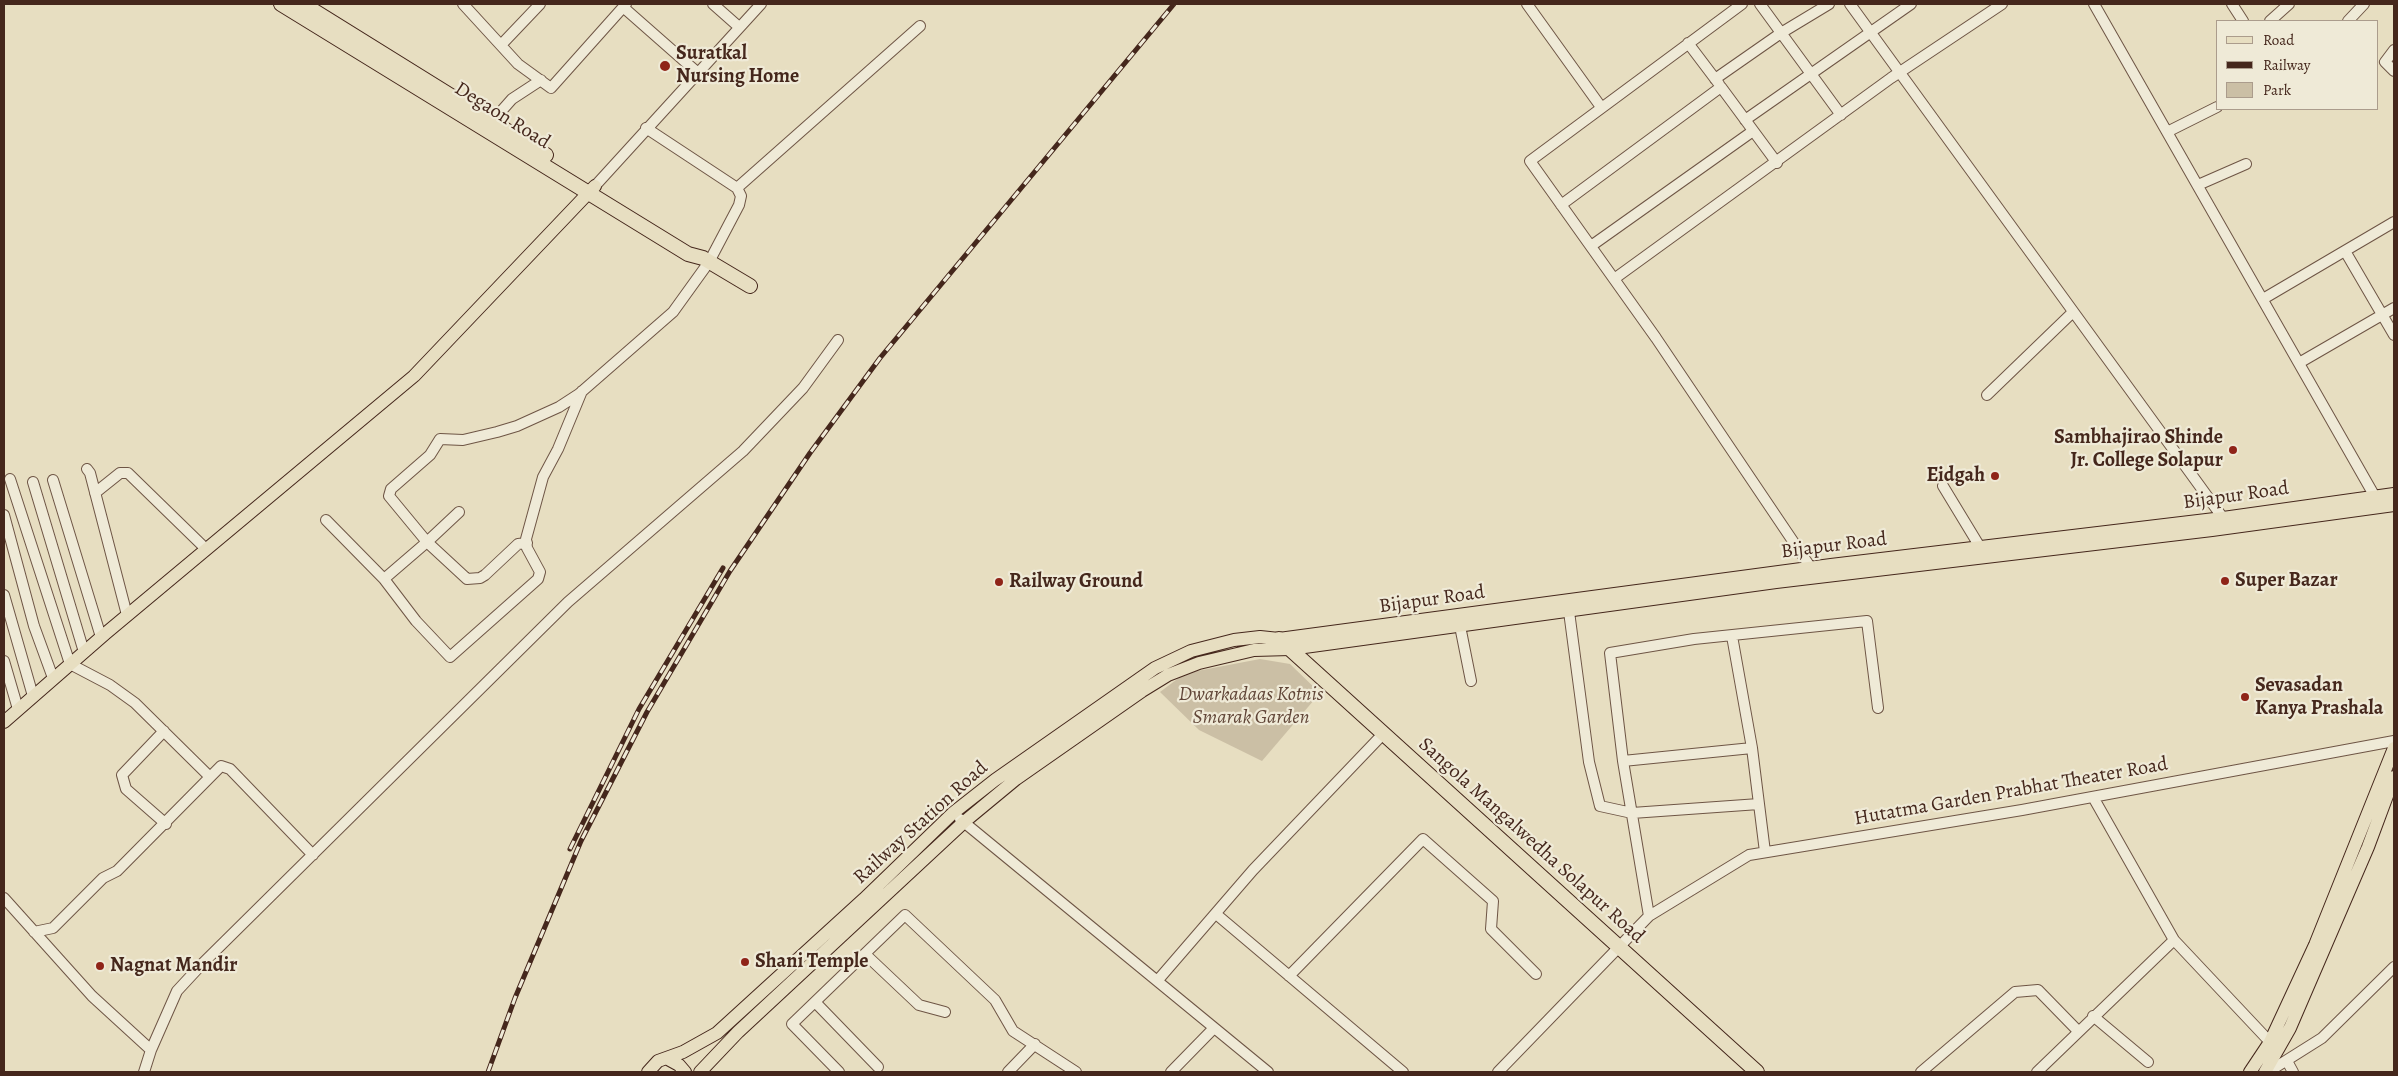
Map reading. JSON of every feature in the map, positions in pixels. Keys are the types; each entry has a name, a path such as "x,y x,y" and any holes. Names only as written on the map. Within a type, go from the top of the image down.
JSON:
{"highway":[{"name":"Degaon Road","path":"281,4 489,125"},
{"name":"Degaon Road","path":"303,4 489,125 592,189 693,247 706,260 750,286"},
{"name":"Sangola Mangalwedha Solapur Road","path":"1279,639 1757,1072"}],"main road":[{"path":"4,722 127,615 414,376 592,189"},
{"name":"Bijapur Road","path":"1279,639 1568,606 1812,568 1980,547 2224,523 2378,502 2394,494"},
{"path":"2378,502 2394,505"},
{"path":"1568,606 1776,582 2224,523"},
{"name":"Railway Station Road","path":"700,1072 738,1032 964,822 1016,779 1080,732 1168,675 1199,662 1254,650 1290,649 1460,626 1568,606"},
{"name":"Railway Station Road","path":"668,1059 717,1033 831,930 953,813 1074,722 1176,656 1234,640 1260,637 1279,639"},
{"path":"2250,1072 2270,1042 2315,945 2394,748"},
{"path":"2267,1072 2290,1028 2368,847 2394,777"},
{"path":"648,1072 654,1064 668,1059 679,1065 685,1072"}],"street":[{"path":"463,4 518,64 551,88 625,5 698,73"},
{"path":"501,45 540,4"},
{"path":"712,4 739,27"},
{"path":"592,189 761,4"},
{"path":"1527,4 1601,107"},
{"path":"1742,4 1530,161 1614,279 1812,568"},
{"path":"1760,4 1841,115"},
{"path":"1561,205 1781,33 1829,4"},
{"path":"1850,4 2224,523"},
{"path":"1745,120 1911,4"},
{"path":"1614,279 1777,163 1987,8 2002,4"},
{"path":"2094,4 2378,502"},
{"path":"2232,4 2242,20"},
{"path":"2271,20 2289,4"},
{"path":"2349,20 2364,4"},
{"path":"737,188 920,26"},
{"path":"1688,43 1777,163"},
{"path":"2394,50 2385,62 2394,71"},
{"path":"489,125 512,99 541,80"},
{"path":"2167,132 2216,108"},
{"path":"527,543 518,544 485,574 473,579 467,579 427,542 389,496 391,489 430,455 440,439 462,440 517,426 559,407 582,391 672,312 739,205 741,196 737,188 646,128"},
{"path":"1591,246 1753,131"},
{"path":"2198,185 2246,164"},
{"path":"2263,299 2394,222"},
{"path":"2345,251 2394,335"},
{"path":"2299,363 2394,308"},
{"path":"1986,395 2073,312"},
{"path":"144,1072 151,1050 177,991 568,602 742,451 803,388 838,340"},
{"path":"326,520 384,579 416,620 450,657 538,580 540,572 527,548 527,543 543,477 558,449 582,391"},
{"path":"87,469 127,615"},
{"path":"95,493 120,473 128,473 206,549"},
{"path":"10,480 70,664 110,685 135,704 209,776"},
{"path":"53,480 101,637"},
{"path":"33,482 84,652"},
{"path":"1943,486 1980,547"},
{"path":"384,579 459,512"},
{"path":"4,516 34,626 54,678"},
{"path":"4,595 33,696"},
{"path":"1568,606 1589,762 1600,806 1632,813 1759,804"},
{"path":"1649,916 1622,761 1610,653 1694,639 1867,621 1878,708"},
{"path":"1460,626 1470,682"},
{"path":"1732,636 1752,748 1765,852"},
{"path":"4,661 18,709"},
{"path":"164,732 122,775 126,789 166,824"},
{"path":"1158,980 1253,870 1383,734"},
{"name":"Hutatma Garden Prabhat Theater Road","path":"1498,1072 1649,916 1750,855 2093,797 2394,741"},
{"path":"1622,761 1752,748"},
{"path":"34,932 53,928 103,878 117,871 166,824 209,776 221,766 230,769 313,855"},
{"path":"2093,797 2174,940 2270,1042"},
{"path":"953,813 1268,1072"},
{"path":"1289,976 1423,839 1493,901 1491,928 1536,974"},
{"path":"4,898 92,996 151,1050"},
{"path":"1216,914 1403,1072"},
{"path":"839,1072 792,1024 905,915 995,1000 1013,1031 1076,1072"},
{"path":"2037,1072 2174,940"},
{"path":"865,954 919,1005 945,1012"},
{"path":"2267,1072 2322,1038 2394,967"},
{"path":"1921,1072 2015,992 2038,990 2078,1031"},
{"path":"815,1002 878,1067"},
{"path":"2094,1016 2148,1062"},
{"path":"1172,1072 1214,1028"},
{"path":"1008,1072 1035,1044"},
{"path":"2287,1061 2293,1072"}],"green space":[{"name":"Dwarkadaas Kotnis Smarak Garden","path":"1260,659 1290,664 1320,693 1262,761 1199,730 1160,692 1180,677 1197,671"}],"railway":[{"path":"488,1072 515,998 581,841 647,712 730,571 810,453 880,358 1174,4"},
{"path":"570,849 639,709 723,568"}],"place":[{"name":"Suratkal Nursing Home","path":"665,66"},
{"name":"Sambhajirao Shinde Jr. College Solapur","path":"2233,450"},
{"name":"Eidgah","path":"1995,476"},
{"name":"Super Bazar","path":"2225,581"},
{"name":"Railway Ground","path":"999,582"},
{"name":"Sevasadan Kanya Prashala","path":"2245,697"},
{"name":"Shani Temple","path":"745,962"},
{"name":"Nagnat Mandir","path":"100,966"}]}
